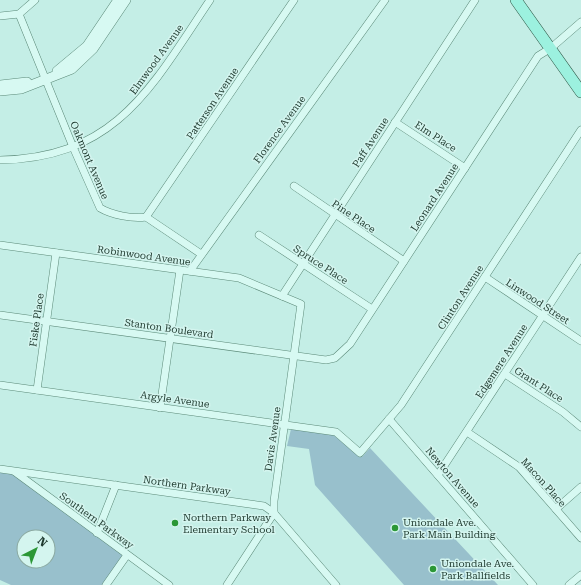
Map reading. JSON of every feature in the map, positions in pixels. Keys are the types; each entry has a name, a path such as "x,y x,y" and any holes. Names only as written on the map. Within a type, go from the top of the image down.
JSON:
{"main road":[{"path":"516,0 581,92"}],"street":[{"path":"0,16 19,14 35,0"},
{"path":"109,20 118,0"},
{"path":"0,91 21,89 46,80 69,63 87,46 126,0"},
{"name":"Elmwood Avenue","path":"0,160 32,158 73,147 104,130 127,112 152,84 210,0"},
{"name":"Patterson Avenue","path":"146,217 294,0"},
{"name":"Florence Avenue","path":"190,271 384,0"},
{"name":"Paff Avenue","path":"282,296 475,0"},
{"name":"Oakmont Avenue","path":"19,14 73,147 100,208 106,211 137,218 146,217 201,254"},
{"name":"Leonard Avenue","path":"335,358 350,344 538,56 551,48 581,22"},
{"path":"0,85 46,80"},
{"name":"Elm Place","path":"395,122 465,168"},
{"name":"Clinton Avenue","path":"345,440 360,453 402,405 581,130"},
{"name":"Pine Place","path":"294,186 334,215 404,261"},
{"name":"Spruce Place","path":"259,235 372,309"},
{"name":"Robinwood Avenue","path":"0,245 239,278 282,296"},
{"name":"Fiske Place","path":"37,390 56,253"},
{"name":"Edgemere Avenue","path":"438,475 581,257"},
{"path":"160,408 180,270"},
{"name":"Linwood Street","path":"484,277 581,340"},
{"name":"Davis Avenue","path":"274,513 274,501 301,304 282,296"},
{"name":"Stanton Boulevard","path":"0,315 294,356 326,360 335,358"},
{"name":"Grant Place","path":"505,374 563,412 581,427"},
{"name":"Argyle Avenue","path":"0,385 336,432 345,440"},
{"name":"Newton Avenue","path":"389,419 533,585"},
{"name":"Macon Place","path":"467,432 515,463 581,538"},
{"name":"Northern Parkway","path":"0,469 264,506 274,513 336,585"},
{"name":"Southern Parkway","path":"13,471 169,585"},
{"path":"97,533 116,485"},
{"path":"556,509 581,487"},
{"path":"227,585 274,513"},
{"path":"106,585 127,555"},
{"path":"569,585 581,575"}],"shaded area":[{"path":"291,429 332,434 362,457 370,448 498,585 404,585 315,485 309,449 287,446"},
{"path":"0,469 15,473 127,555 106,585 11,585 0,580"}],"place":[{"name":"Northern Parkway Elementary School","path":"175,523"},
{"name":"Uniondale Ave. Park Main Building","path":"395,528"},
{"name":"Uniondale Ave. Park Ballfields","path":"433,569"}]}
